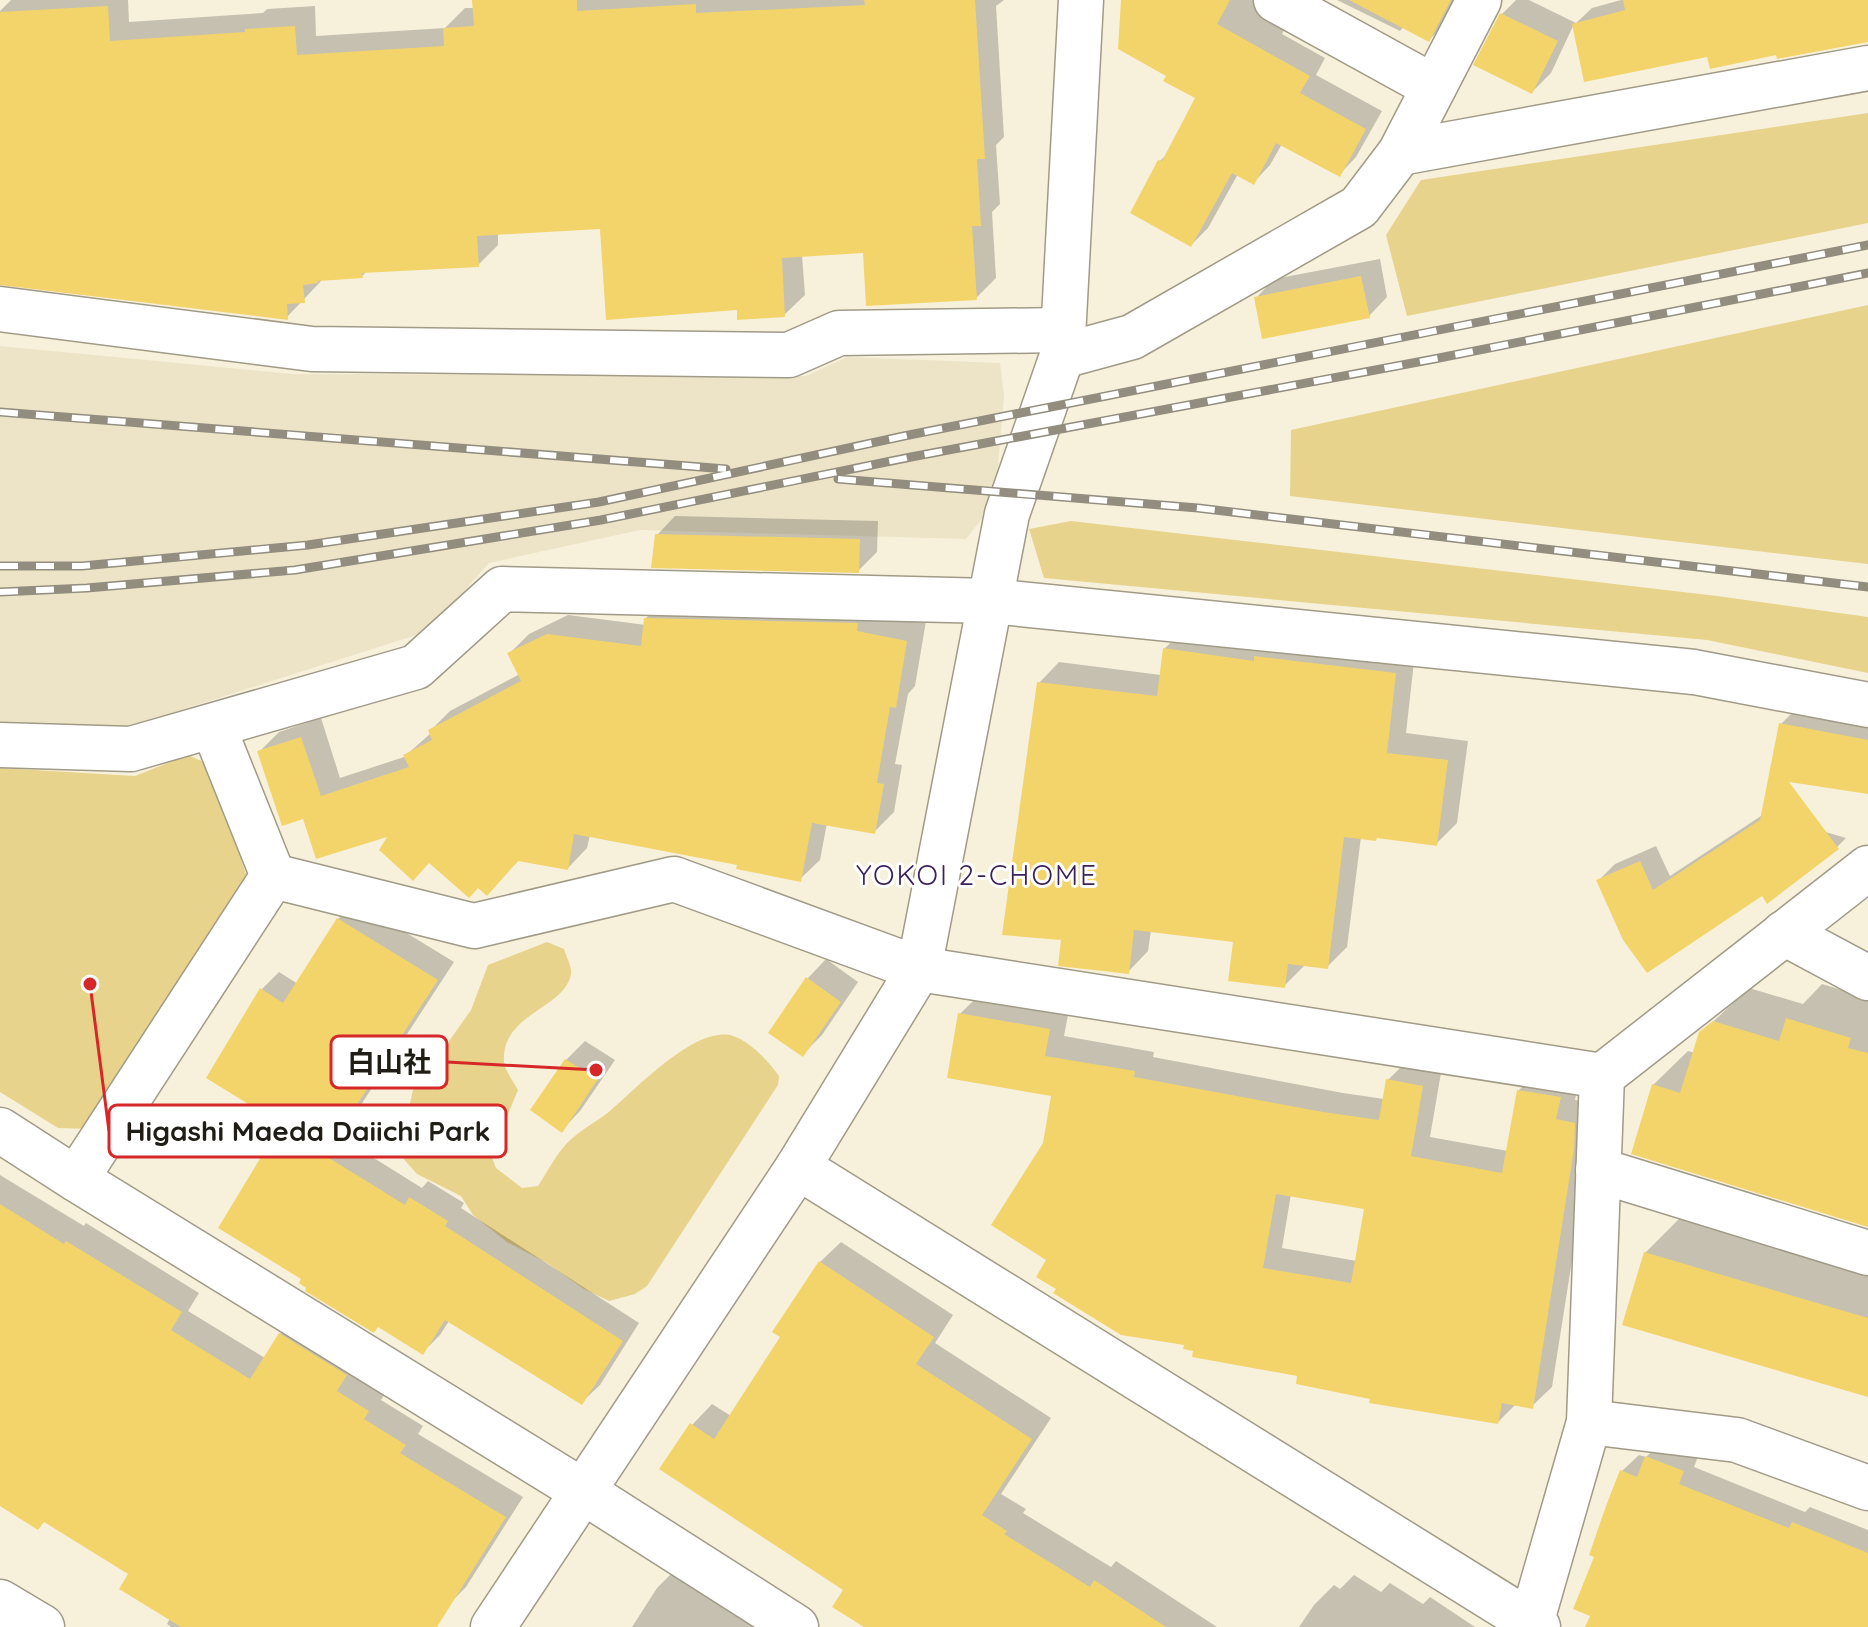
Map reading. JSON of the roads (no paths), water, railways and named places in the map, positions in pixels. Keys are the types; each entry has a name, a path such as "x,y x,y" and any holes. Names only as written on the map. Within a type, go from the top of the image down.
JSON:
{"street":[{"path":"493,1627 798,1167 919,969 1007,514 1063,343 1081,0"},
{"path":"1276,0 1434,87"},
{"path":"0,309 312,349 789,355 839,333 1063,343 1132,337 1359,207 1400,153 1479,0"},
{"path":"1400,153 1868,68"},
{"path":"0,745 131,749 416,667 502,589 991,601 1694,672 1868,705"},
{"path":"213,726 273,876"},
{"path":"273,876 474,926 674,879 919,969 1602,1076 1868,868"},
{"path":"76,1179 273,876"},
{"path":"1784,933 1868,978"},
{"path":"798,1167 1533,1626 1589,1422 1602,1076"},
{"path":"0,1130 796,1627"},
{"path":"1598,1170 1868,1253"},
{"path":"1589,1422 1737,1440 1868,1488"},
{"path":"0,1602 42,1627"}],"railway":[{"path":"0,566 82,566 308,545 599,502 904,436 1868,245"},
{"path":"0,592 87,588 295,570 601,520 911,457 1434,359 1868,273"},
{"path":"0,412 726,469"},
{"path":"838,479 1198,508 1868,587"}],"place":[{"name":"Higashi Maeda Daiichi Park","path":"90,984"},
{"name":"白山社","path":"596,1070"}],"district":[{"name":"YOKOI 2-CHOME","path":"977,874"}]}
